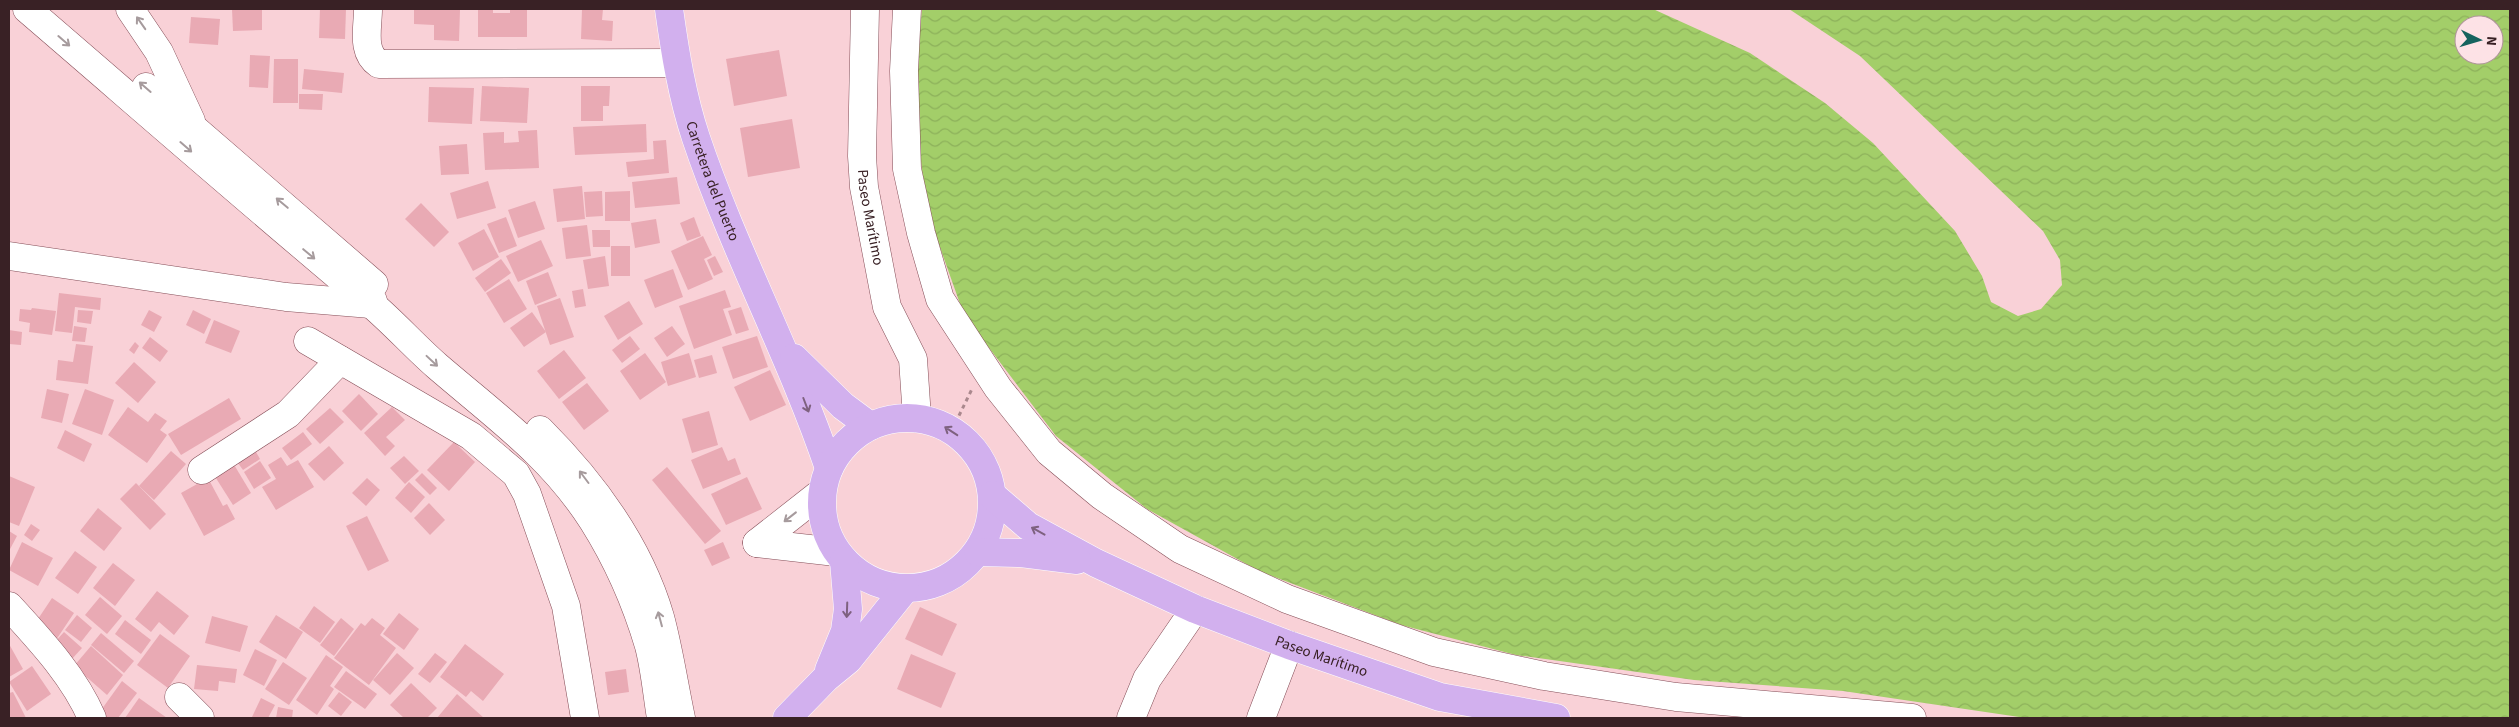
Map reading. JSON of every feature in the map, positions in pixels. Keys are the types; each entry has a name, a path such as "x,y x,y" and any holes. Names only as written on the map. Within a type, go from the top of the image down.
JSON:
{"main road":[{"name":"Carretera del Puerto","path":"668,9 676,63 696,138 735,238 782,344 826,480"},
{"name":"Carretera del Puerto","path":"782,344 814,380 843,406 870,426"},
{"path":"826,678 846,624 848,609 840,557 827,533 824,520 826,480 839,451 853,436 870,426 893,418 917,418 935,422 952,430 972,447 986,470 992,495 992,515 987,534 978,552 964,568 946,580 926,587 905,589 871,582 840,557"},
{"name":"Paseo Marítimo","path":"992,495 1028,526 1096,563 1195,609 1289,645 1440,696 1556,718"},
{"name":"Paseo Marítimo","path":"978,552 1020,552 1096,563"},
{"path":"787,718 826,678 848,660 905,589"}],"street":[{"path":"130,9 160,52 195,129"},
{"path":"368,9 367,49 371,59 379,64 676,63"},
{"name":"Paseo Marítimo","path":"865,9 862,156 864,187 887,308 912,358 917,418"},
{"path":"907,9 904,71 906,169 921,233 940,299 998,388 1049,452 1102,496 1180,549 1287,600 1434,652 1544,676 1676,697 1912,718"},
{"path":"37,10 195,129 376,297 536,426 572,462 607,509 631,548 648,583 660,618 681,718"},
{"path":"37,10 313,257 376,297 437,366 523,438 574,495 610,550 629,592 649,647 661,718"},
{"path":"9,256 286,297 376,297"},
{"path":"308,341 471,436 516,474 527,494 566,606 585,718"},
{"path":"202,470 288,414 340,360"},
{"path":"826,480 757,543 840,557"},
{"path":"9,606 36,636 83,696 92,718"},
{"path":"1131,718 1147,679 1195,609"},
{"path":"1261,718 1289,645"},
{"path":"179,697 200,718"}],"path":[{"path":"952,430 983,366"}],"water":[{"path":"922,9 2510,9 2510,718 2026,718 1843,691 1694,680 1516,655 1401,625 1259,571 1147,509 1056,436 964,315 926,208 914,95"}],"pier":[{"path":"1653,9 1789,9 1860,56 2043,231 2060,260 2062,285 2041,309 2018,316 1991,302 1982,276 1955,231 1873,143 1825,103 1750,53"}],"building":[{"path":"232,9 262,9 262,30 233,31"},
{"path":"320,9 346,9 345,39 319,38"},
{"path":"414,9 460,10 459,41 434,40 434,25 414,24"},
{"path":"478,9 493,9 493,13 510,13 510,9 527,9 527,37 478,37"},
{"path":"582,9 603,9 602,20 613,21 612,41 581,39"},
{"path":"191,17 220,19 218,45 189,43"},
{"path":"779,50 787,96 734,106 726,59"},
{"path":"250,55 270,56 268,88 249,87"},
{"path":"274,59 298,59 298,103 273,103"},
{"path":"304,69 344,73 342,93 302,89"},
{"path":"482,86 529,88 527,123 480,121"},
{"path":"581,86 610,86 609,106 603,106 603,121 581,121"},
{"path":"429,87 474,88 472,124 428,122"},
{"path":"299,94 323,94 322,110 299,109"},
{"path":"792,119 800,168 748,177 740,128"},
{"path":"646,124 647,152 575,155 573,127"},
{"path":"537,130 539,168 485,170 483,133 504,132 504,143 519,142 518,131"},
{"path":"666,140 669,173 628,177 626,162 654,159 653,141"},
{"path":"467,144 469,174 441,175 439,146"},
{"path":"677,177 680,204 635,208 632,182"},
{"path":"488,181 496,208 457,219 450,193"},
{"path":"582,186 585,219 557,222 553,189"},
{"path":"602,191 603,216 586,217 584,192"},
{"path":"630,191 630,221 605,221 605,192"},
{"path":"535,201 545,229 518,238 508,210"},
{"path":"421,203 449,232 434,247 405,219"},
{"path":"506,217 517,246 499,253 487,224"},
{"path":"694,217 701,236 687,241 680,223"},
{"path":"656,219 660,243 635,248 631,223"},
{"path":"587,225 591,256 566,259 562,228"},
{"path":"484,229 499,257 473,271 458,243"},
{"path":"592,230 610,230 610,247 593,247"},
{"path":"703,236 712,255 704,259 713,279 688,290 671,251"},
{"path":"541,240 553,266 518,282 506,256"},
{"path":"611,246 630,246 630,276 611,276"},
{"path":"605,256 609,286 588,289 583,260"},
{"path":"715,256 723,272 714,276 707,260"},
{"path":"501,259 511,273 485,292 475,278"},
{"path":"673,269 683,297 655,308 644,280"},
{"path":"548,272 557,296 535,305 526,281"},
{"path":"509,279 527,309 504,323 486,293"},
{"path":"583,289 586,306 575,308 572,291"},
{"path":"725,290 731,307 723,309 732,335 694,349 679,306"},
{"path":"59,293 101,298 100,310 75,307 72,333 55,331"},
{"path":"560,298 574,337 550,345 537,306"},
{"path":"629,301 643,324 618,340 604,316"},
{"path":"741,307 749,330 736,334 728,311"},
{"path":"32,308 56,311 52,335 29,332 30,323 19,321 20,309 31,310"},
{"path":"78,310 93,311 91,324 77,322"},
{"path":"149,310 162,317 154,332 141,325"},
{"path":"193,310 211,319 204,334 186,325"},
{"path":"532,312 546,332 524,347 510,328"},
{"path":"214,320 240,331 231,353 205,343"},
{"path":"74,326 87,328 85,342 72,341"},
{"path":"672,326 685,344 667,357 654,338"},
{"path":"9,330 22,332 21,345 9,344"},
{"path":"630,336 640,349 622,363 612,350"},
{"path":"757,336 768,367 733,379 722,347"},
{"path":"150,337 168,351 160,362 142,348"},
{"path":"135,342 139,346 134,354 129,350"},
{"path":"76,344 93,346 88,384 56,380 58,360 73,362"},
{"path":"564,350 586,378 559,399 537,371"},
{"path":"645,353 666,382 640,400 620,371"},
{"path":"689,353 696,377 668,386 661,362"},
{"path":"712,355 717,373 699,378 694,360"},
{"path":"134,362 156,382 138,403 115,383"},
{"path":"770,370 786,405 750,421 734,387"},
{"path":"587,383 609,411 584,430 562,402"},
{"path":"47,389 69,394 62,423 41,418"},
{"path":"85,389 114,400 102,435 72,424"},
{"path":"359,394 378,414 361,431 342,411"},
{"path":"229,398 241,419 181,455 168,434"},
{"path":"128,407 148,422 155,413 167,421 160,430 167,435 147,463 108,435"},
{"path":"392,407 405,420 386,437 395,446 385,456 364,433"},
{"path":"330,408 344,422 320,444 306,429"},
{"path":"709,411 718,445 692,453 682,419"},
{"path":"65,430 92,444 84,462 57,448"},
{"path":"303,432 312,444 291,460 282,448"},
{"path":"454,442 475,462 449,491 427,470"},
{"path":"329,446 344,463 324,481 308,464"},
{"path":"722,447 728,461 735,458 741,474 703,489 691,460"},
{"path":"171,451 186,464 154,500 139,486"},
{"path":"256,452 260,459 243,470 238,463"},
{"path":"404,456 419,471 405,484 390,468"},
{"path":"281,457 287,466 298,460 314,487 276,510 262,487 276,479 268,465"},
{"path":"260,461 271,478 254,489 244,472"},
{"path":"233,463 251,493 233,505 214,475"},
{"path":"667,467 721,531 705,544 652,480"},
{"path":"422,473 437,488 430,495 415,480"},
{"path":"9,476 35,487 19,526 9,522"},
{"path":"747,477 762,509 726,525 711,494"},
{"path":"208,478 223,506 227,504 235,519 204,536 181,493"},
{"path":"367,478 380,490 366,506 352,493"},
{"path":"409,482 425,497 411,513 395,498"},
{"path":"136,483 166,514 150,530 120,499"},
{"path":"429,503 445,520 430,535 414,518"},
{"path":"98,508 122,528 104,551 80,531"},
{"path":"367,516 389,561 368,571 346,526"},
{"path":"31,524 40,530 32,541 24,535"},
{"path":"9,531 17,536 9,551"},
{"path":"22,542 53,558 38,586 9,570"},
{"path":"723,542 730,558 712,566 704,550"},
{"path":"75,551 97,567 78,594 55,578"},
{"path":"113,563 135,580 115,606 93,588"},
{"path":"157,591 189,616 174,635 159,622 151,632 135,619"},
{"path":"100,597 122,616 107,634 85,615"},
{"path":"52,598 74,613 56,640 34,625"},
{"path":"314,606 335,622 320,643 299,628"},
{"path":"920,607 957,624 942,656 905,639"},
{"path":"399,613 419,629 404,650 383,634"},
{"path":"77,615 92,628 81,642 65,630"},
{"path":"276,615 303,632 286,659 259,642"},
{"path":"212,616 248,626 240,652 205,643"},
{"path":"341,618 354,629 334,656 320,645"},
{"path":"372,618 385,628 380,635 396,648 369,685 334,658 361,623 365,626"},
{"path":"125,620 151,640 141,654 115,634"},
{"path":"64,632 82,648 71,660 53,644"},
{"path":"101,633 134,661 124,673 91,645"},
{"path":"160,634 190,656 168,688 137,665"},
{"path":"9,644 23,669 9,677"},
{"path":"465,644 504,674 483,701 471,691 466,697 440,677"},
{"path":"91,646 123,675 107,695 74,666"},
{"path":"255,649 277,660 264,686 243,675"},
{"path":"397,653 414,668 390,695 373,680"},
{"path":"435,653 447,662 430,683 418,674"},
{"path":"911,654 956,673 941,708 897,689"},
{"path":"326,655 343,667 330,686 334,689 317,715 296,700"},
{"path":"283,662 307,678 289,705 265,689"},
{"path":"197,665 237,669 235,683 219,681 218,691 194,689"},
{"path":"32,666 51,694 27,711 9,682"},
{"path":"626,669 629,692 608,695 605,672"},
{"path":"346,671 377,694 365,709 334,687"},
{"path":"122,681 137,693 118,718 106,718 99,713"},
{"path":"411,683 437,708 427,718 404,718 390,705"},
{"path":"13,692 26,718 9,718 9,693"},
{"path":"339,692 352,702 341,716 328,706"},
{"path":"457,694 484,718 437,718"},
{"path":"139,698 167,718 125,718"},
{"path":"261,698 275,705 268,718 253,718 252,717"},
{"path":"278,707 293,710 292,718 276,718"}]}
